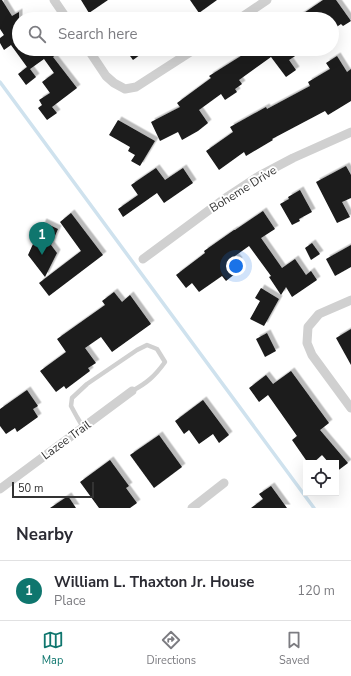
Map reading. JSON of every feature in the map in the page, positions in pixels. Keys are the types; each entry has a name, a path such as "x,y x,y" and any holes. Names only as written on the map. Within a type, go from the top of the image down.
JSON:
{"street":[{"path":"54,0 62,12"},
{"path":"249,12 267,0"},
{"path":"93,56 106,76 114,83 125,89 136,88 184,56"},
{"name":"Boheme Drive","path":"143,259 224,199 259,176 351,132"},
{"path":"351,300 318,314 308,327 307,343 312,355 351,408"},
{"name":"Lazee Trail","path":"0,489 132,391"},
{"path":"192,508 224,482"}],"lane":[{"path":"83,427 71,406 72,398 87,384 137,350 147,345 157,349 165,362 157,373 143,385 132,391"}],"building":[{"path":"0,0 2,0 12,16 12,46 11,45 4,50 0,43 0,38 4,35 0,29"},
{"path":"81,0 108,0 90,12 88,12"},
{"path":"190,0 217,0 200,12 198,12"},
{"path":"323,0 336,0 351,21 343,26 341,24 339,25 339,12 305,12"},
{"path":"19,56 54,56 53,57 77,88 52,107 57,113 47,120 38,108 42,105 39,100 50,93 42,82 54,73 44,59 30,69 36,77 26,85 18,74 27,67"},
{"path":"130,56 138,56 133,60"},
{"path":"241,56 295,56 289,60 296,70 286,77 271,57 239,80 242,84 235,89 237,92 225,100 221,94 199,110 208,123 198,131 182,140 178,132 160,141 151,122 180,107 177,103 211,78 209,76"},
{"path":"337,56 347,72 351,69 351,101 328,115 325,111 272,139 273,140 246,156 244,152 219,170 206,151 233,132 230,127 266,107 267,109 310,86 308,82 330,69 326,63"},
{"path":"118,120 155,141 140,166 131,161 135,155 128,151 130,147 109,135"},
{"path":"346,166 351,175 351,198 342,202 350,217 337,223 316,182"},
{"path":"156,168 165,180 183,168 193,183 164,203 157,193 123,217 118,209 138,195 131,185"},
{"path":"300,190 312,212 299,219 300,221 292,225 280,204"},
{"path":"263,211 275,229 261,238 282,268 295,259 306,275 311,271 317,280 292,297 286,287 281,295 269,277 271,276 249,246 235,256 239,261 232,267 236,273 226,281 222,276 199,292 192,283 186,288 176,275 205,253 204,251"},
{"path":"71,213 103,255 49,296 39,283 81,251 60,222"},
{"path":"43,222 58,229 51,245 57,253 45,277 28,255"},
{"path":"312,243 320,254 311,260 305,248"},
{"path":"351,245 351,267 335,276 326,259"},
{"path":"261,288 279,299 264,326 250,319 260,301 255,298"},
{"path":"114,292 122,302 130,295 151,324 112,352 101,337 85,348 96,363 88,368 90,371 66,389 64,386 56,392 40,371 66,352 57,339 105,305 102,301"},
{"path":"351,329 351,365 336,338"},
{"path":"267,333 276,351 265,357 256,339"},
{"path":"291,371 329,423 320,430 348,463 339,470 339,460 326,460 322,455 316,460 306,460 292,440 297,436 268,395 259,402 249,388 266,375 273,384"},
{"path":"27,390 38,406 33,409 38,417 17,432 15,428 6,434 0,426 0,409"},
{"path":"203,400 229,435 219,443 213,434 199,444 189,430 184,434 175,421"},
{"path":"159,435 182,467 154,488 130,455"},
{"path":"110,460 129,486 126,488 137,503 130,508 99,508 80,482"},
{"path":"271,486 287,508 251,508 263,499 259,494"},
{"path":"68,496 76,508 50,508"}],"waterway":[{"path":"0,82 314,508"}],"place":[{"name":"William L. Thaxton Jr. House","path":"42,255"}]}
